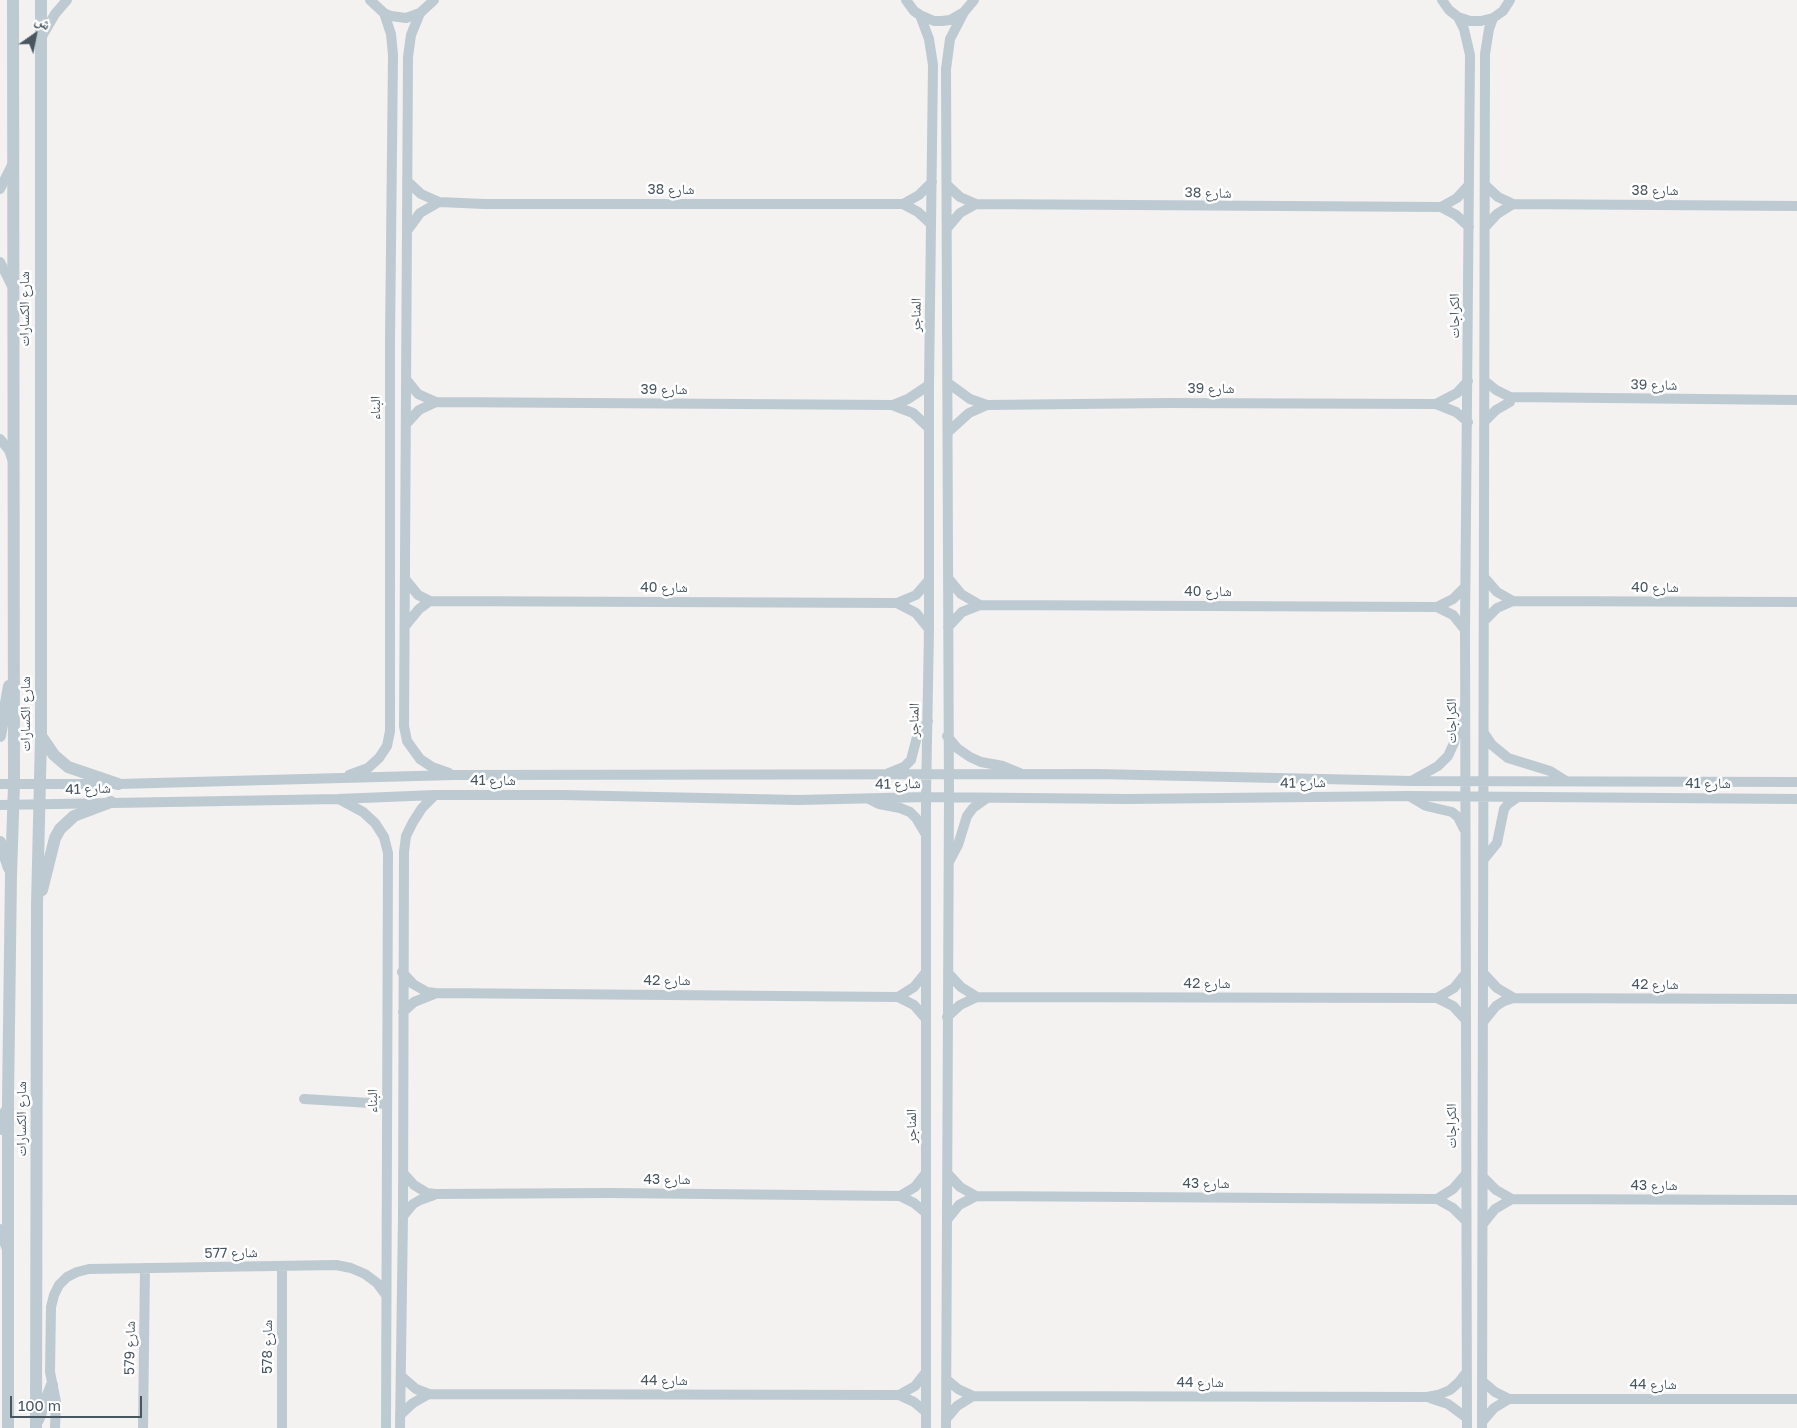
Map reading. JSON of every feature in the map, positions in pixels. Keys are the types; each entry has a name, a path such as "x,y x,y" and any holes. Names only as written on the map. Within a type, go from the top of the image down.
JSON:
{"street":[{"name":"شارع الكسارات","path":"8,1428 8,1100 11,875 14,805 13,0"},
{"name":"شارع الكسارات","path":"36,1426 37,905 41,736 41,0"},
{"path":"40,39 55,14 67,0"},
{"path":"369,0 384,14 398,18 420,14"},
{"path":"905,2 920,15 942,21 957,17 969,7 984,0"},
{"path":"1432,0 1458,17 1470,21 1493,18 1503,11 1511,0"},
{"path":"1442,0 1449,10"},
{"path":"434,1 420,14 411,35 408,57 404,726 407,741 414,754 426,764 454,775"},
{"path":"946,1424 948,973 947,54 950,39 969,7"},
{"name":"البناء","path":"342,778 374,764 384,752 390,731 390,341 393,55 391,34 384,14"},
{"name":"المناجر","path":"920,15 929,39 933,65 926,797 926,1428"},
{"name":"الكراجات","path":"1458,17 1464,29 1470,55 1465,587 1467,1423"},
{"path":"1482,1425 1485,796 1485,54 1493,18"},
{"path":"0,189 13,162"},
{"name":"شارع 38","path":"407,181 421,194 439,202 484,204 903,204"},
{"path":"903,204 919,195 932,182"},
{"name":"شارع 38","path":"947,185 960,197 976,204 1441,207"},
{"path":"1441,207 1457,198 1469,185"},
{"path":"1485,185 1498,197 1513,204"},
{"path":"407,232 420,213 439,202"},
{"path":"903,204 918,212 931,224"},
{"path":"948,227 960,214 976,204"},
{"path":"1485,227 1497,214 1513,204"},
{"name":"شارع 38","path":"1513,204 1797,206"},
{"path":"1441,207 1456,215 1469,227"},
{"path":"0,262 14,288"},
{"name":"شارع 39","path":"406,379 418,394 436,402 892,405 913,413 929,428"},
{"path":"1436,404 1450,398 1468,381"},
{"path":"1484,421 1496,410 1510,402 1510,397 1496,390 1485,381"},
{"name":"شارع 39","path":"948,383 970,399 986,405 1168,402 1436,404 1456,412 1468,422"},
{"name":"شارع 39","path":"892,405 908,399 929,385"},
{"name":"شارع 39","path":"1510,397 1797,400"},
{"path":"406,424 419,410 436,402"},
{"name":"شارع 39","path":"948,432 969,413 986,405"},
{"path":"0,438 9,450 14,464"},
{"path":"1484,577 1497,592 1513,602"},
{"path":"948,578 961,594 980,605"},
{"path":"405,579 418,595 430,600"},
{"name":"شارع 40","path":"430,600 897,603 916,595 929,580"},
{"name":"شارع 40","path":"948,627 962,612 980,605 1437,606 1453,600 1465,587"},
{"path":"405,626 418,609 430,600"},
{"name":"شارع 40","path":"1484,621 1497,608 1513,602 1797,602"},
{"path":"897,603 916,613 929,629"},
{"path":"1437,606 1453,616 1465,630"},
{"path":"0,736 14,664"},
{"path":"1412,781 1438,766 1448,756 1454,743 1459,720 1466,706"},
{"path":"882,775 904,767 911,760 918,738 928,721"},
{"path":"1484,733 1492,745 1508,758 1550,771 1567,781"},
{"path":"41,736 54,755 68,766 118,784"},
{"path":"948,736 957,748 970,757 981,762 1003,766 1023,775"},
{"name":"شارع 41","path":"0,784 118,784 454,775 1097,774 1412,781 1797,782"},
{"path":"400,1428 404,1174 402,972 404,844 413,822 422,808 436,795"},
{"name":"شارع 41","path":"0,805 338,799 436,795 572,795 798,800 926,797 1127,799 1408,796 1797,799"},
{"path":"1408,796 1426,806 1452,812 1458,818 1465,832"},
{"path":"948,863 958,845 967,816 980,802 989,797"},
{"path":"1484,859 1497,842 1504,809 1518,797"},
{"path":"868,798 879,804 910,812 926,835"},
{"name":"البناء","path":"338,799 369,817 380,829 387,844 386,1428"},
{"path":"37,905 55,838 60,828 74,816 110,802"},
{"path":"0,842 11,875"},
{"name":"شارع 42","path":"402,972 413,984 435,994 898,997"},
{"path":"926,972 914,987 898,997 914,1006 926,1019"},
{"path":"1437,998 1454,988 1466,972"},
{"path":"948,973 961,987 977,997"},
{"path":"1484,974 1497,988 1514,998"},
{"name":"شارع 42","path":"403,1012 414,1002 435,994"},
{"path":"947,1018 960,1005 977,997"},
{"name":"شارع 42","path":"977,997 1437,998"},
{"path":"1437,998 1453,1006 1466,1020"},
{"name":"شارع 42","path":"1484,1021 1496,1006 1514,998 1797,999"},
{"path":"304,1099 387,1104"},
{"path":"0,1130 8,1100"},
{"path":"900,1196 915,1187 926,1173"},
{"name":"شارع 43","path":"404,1174 414,1185 427,1193 435,1194 620,1193 900,1196"},
{"path":"947,1174 960,1187 976,1196"},
{"path":"1437,1199 1454,1189 1466,1174"},
{"path":"1483,1177 1496,1190 1512,1199"},
{"name":"شارع 43","path":"403,1216 413,1204 435,1194"},
{"path":"900,1196 914,1203 926,1213"},
{"path":"946,1221 959,1205 976,1196"},
{"name":"شارع 43","path":"976,1196 1437,1199"},
{"path":"1437,1199 1453,1208 1466,1221"},
{"path":"1483,1224 1495,1209 1512,1199"},
{"name":"شارع 43","path":"1512,1199 1797,1200"},
{"path":"0,1229 8,1254"},
{"name":"شارع 577","path":"52,1385 50,1372 51,1306 54,1295 59,1285 67,1277 88,1269 336,1265 351,1268 365,1274 377,1283 386,1295"},
{"name":"شارع 578","path":"282,1266 282,1428"},
{"name":"شارع 579","path":"142,1428 145,1268"},
{"path":"899,1395 915,1386 926,1372"},
{"name":"شارع 44","path":"972,1396 1427,1396 1438,1395 1450,1390 1466,1373"},
{"name":"شارع 44","path":"401,1376 416,1389 429,1394 899,1395 914,1402 926,1412"},
{"path":"946,1379 958,1389 972,1396 957,1406 946,1424"},
{"path":"1482,1382 1495,1392 1509,1399"},
{"path":"36,1426 52,1385"},
{"path":"52,1385 56,1402 56,1428"},
{"path":"400,1415 413,1402 429,1394"},
{"name":"شارع 44","path":"1427,1396 1448,1404 1467,1423"},
{"path":"1482,1425 1494,1408 1509,1399"},
{"name":"شارع 44","path":"1509,1399 1797,1399"}]}
